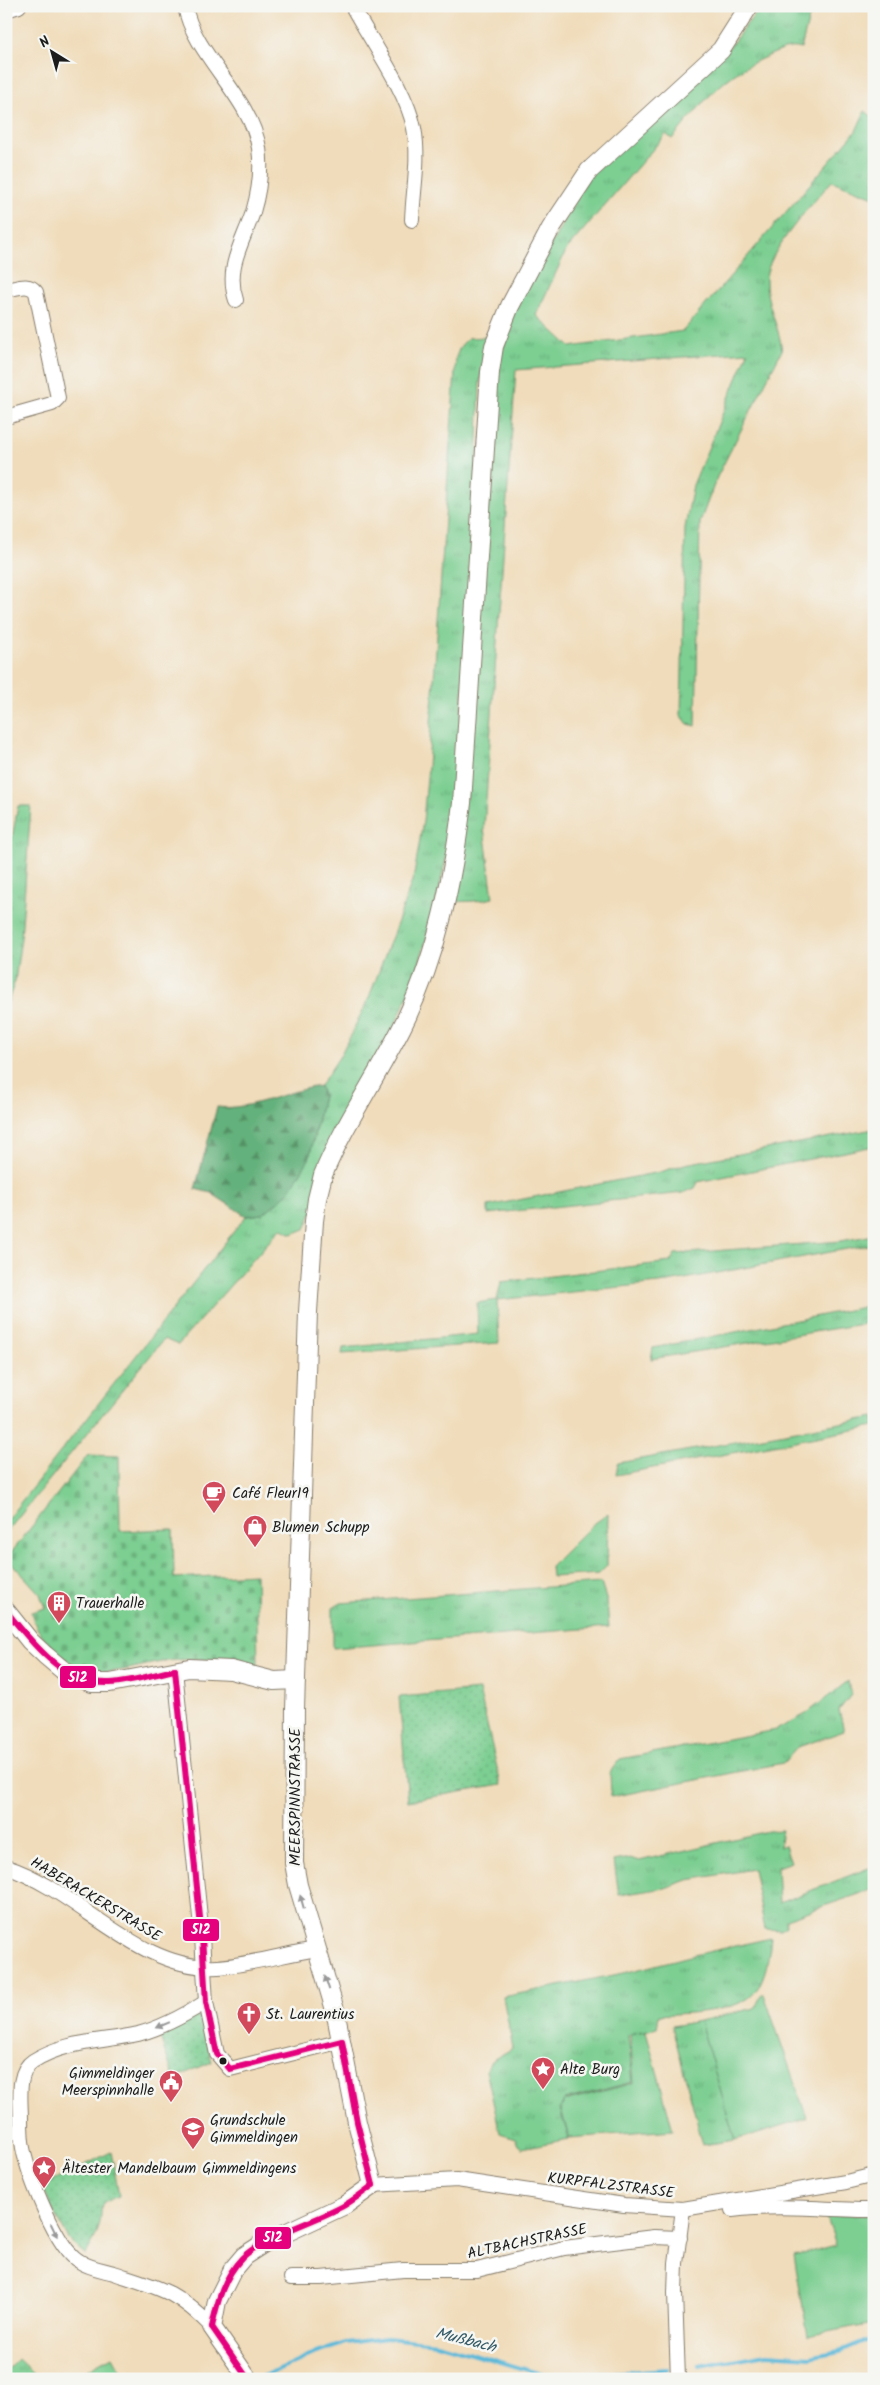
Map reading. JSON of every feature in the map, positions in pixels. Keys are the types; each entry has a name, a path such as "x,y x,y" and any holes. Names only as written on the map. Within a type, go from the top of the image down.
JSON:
{"street":[{"path":"6,10 19,6"},
{"path":"185,6 194,32 249,120 258,146 258,190 254,211 231,276 236,300"},
{"path":"352,6 396,84 410,113 414,128 416,151 412,220"},
{"name":"MEERSPINNSTRASSE","path":"373,2185 356,2122 335,2010 298,1885 294,1863 296,1680 308,1303 317,1199 326,1168 412,1005 436,936 454,860 462,803 489,380 494,346 500,327 551,228 589,171 721,50 749,6"},
{"path":"6,290 27,286 32,287 36,292 58,398 52,404 6,417"},
{"path":"6,1611 45,1655 64,1671 92,1683 110,1683 175,1670 224,1669 254,1674 274,1681 296,1680"},
{"path":"175,1670 206,2002 217,2054 230,2069 342,2041"},
{"name":"HABERACKERSTRASSE","path":"6,1867 38,1881 159,1956 182,1963 219,1967 316,1949"},
{"path":"206,2002 162,2025 140,2033 70,2046 26,2066 22,2080 21,2132 23,2149 49,2220 59,2240 76,2260 165,2289 188,2304 212,2327 248,2379"},
{"path":"6,2132 21,2132"},
{"name":"KURPFALZSTRASSE","path":"373,2185 458,2180 615,2204 683,2209 846,2182 874,2175"},
{"path":"212,2327 217,2301 234,2268 244,2256 264,2243 345,2205 373,2185"},
{"path":"709,2206 725,2211 785,2206 874,2210"},
{"path":"678,2379 675,2293 683,2209"},
{"name":"ALTBACHSTRASSE","path":"291,2278 321,2278 403,2270 477,2270 564,2248 654,2237 680,2238"}],"green space":[{"path":"761,6 812,6 801,49 788,48 738,72 714,91 672,139 666,134 567,249 536,315 570,347 683,331 856,131 865,111 874,118 874,197 832,181 793,227 774,255 768,268 766,288 782,350 717,477 700,522 696,726 688,724 681,715 685,528 693,485 748,352 516,370 484,828 493,898 451,902 498,367 513,313 589,176 728,49"},
{"path":"487,337 480,382 476,494 463,692 449,846 431,924 413,984 305,1229 292,1234 281,1228 178,1345 164,1339 6,1533 6,1521 246,1216 263,1214 309,1159 323,1096 320,1086 340,1056 368,1000 414,875 423,821 428,767 456,357 460,347 468,338"},
{"path":"18,806 31,806 21,938 15,981 6,1007 6,871"},
{"path":"320,1086 323,1096 309,1159 288,1193 263,1214 246,1216 211,1193 195,1189 217,1107 242,1106"},
{"path":"874,1129 874,1146 698,1182 695,1188 683,1193 488,1214 488,1206 660,1172 685,1164"},
{"path":"874,1235 874,1244 668,1282 497,1300 501,1282 670,1262 675,1254 841,1241"},
{"path":"497,1300 499,1343 342,1354 343,1348 478,1334 477,1303"},
{"path":"874,1305 874,1322 651,1359 653,1348"},
{"path":"874,1417 874,1426 616,1475 618,1463"},
{"path":"88,1455 119,1456 120,1531 173,1529 174,1578 256,1574 258,1666 218,1660 187,1659 159,1662 112,1672 97,1672 82,1668 67,1660 45,1639 37,1627 31,1612 45,1608 40,1594 7,1558"},
{"path":"608,1514 607,1566 599,1574 552,1577 551,1566 592,1525"},
{"path":"601,1583 607,1602 609,1627 333,1648 333,1608 341,1603"},
{"path":"848,1681 851,1695 839,1710 844,1731 798,1747 783,1763 611,1797 610,1772 620,1759 776,1730 806,1714"},
{"path":"479,1690 501,1785 408,1801 399,1697"},
{"path":"782,1830 779,1847 785,1846 791,1862 777,1867 779,1903 874,1866 874,1889 786,1919 786,1926 781,1930 765,1929 753,1869 688,1880 665,1888 619,1895 614,1861 630,1858 639,1861 768,1831"},
{"path":"771,1938 762,1980 755,1992 747,1999 737,2004 710,2011 659,2015 657,2028 628,2035 633,2082 564,2100 560,2109 569,2139 522,2148 518,2145 515,2138 500,2133 486,2070 491,2061 513,2048 503,1997 624,1973"},
{"path":"762,1994 764,1994 807,2118 735,2140 700,2021 755,2008"},
{"path":"199,2013 212,2062 174,2078 158,2032"},
{"path":"700,2021 735,2140 703,2145 672,2026"},
{"path":"646,2031 673,2130 569,2138 561,2109 564,2101 634,2083 630,2034"},
{"path":"111,2152 119,2196 103,2204 98,2230 86,2255 69,2240 41,2187"},
{"path":"826,2215 874,2215 874,2323 808,2336 794,2256 836,2245"},
{"path":"112,2356 125,2379 72,2379"},
{"path":"18,2359 39,2379 6,2379 6,2371"}],"waterway":[{"name":"Mußbach","path":"699,2366 766,2354 810,2357 843,2350 874,2337"},
{"name":"Mußbach","path":"262,2378 316,2353 346,2343 387,2338 437,2343 541,2374 559,2377 668,2369"}],"transit line":[{"name":"512","path":"6,1611 39,1649 64,1670 78,1677 93,1682 110,1683 135,1680 175,1670"},
{"name":"512","path":"175,1670 202,1937 206,2002 217,2054 230,2069 342,2041"},
{"name":"512","path":"342,2041 357,2122 373,2185"},
{"name":"512","path":"212,2327 222,2290 230,2273 242,2258 264,2242 345,2205 373,2185"},
{"name":"512","path":"212,2327 248,2379"}],"place":[{"name":"Café Fleur19","path":"214,1514"},
{"name":"Blumen Schupp","path":"255,1548"},
{"name":"Trauerhalle","path":"59,1624"},
{"name":"St. Laurentius","path":"249,2035"},
{"name":"Alte Burg","path":"543,2090"},
{"name":"Gimmeldinger Meerspinnhalle","path":"171,2103"},
{"name":"Grundschule Gimmeldingen","path":"193,2150"},
{"name":"Ältester Mandelbaum Gimmeldingens","path":"44,2189"}]}
